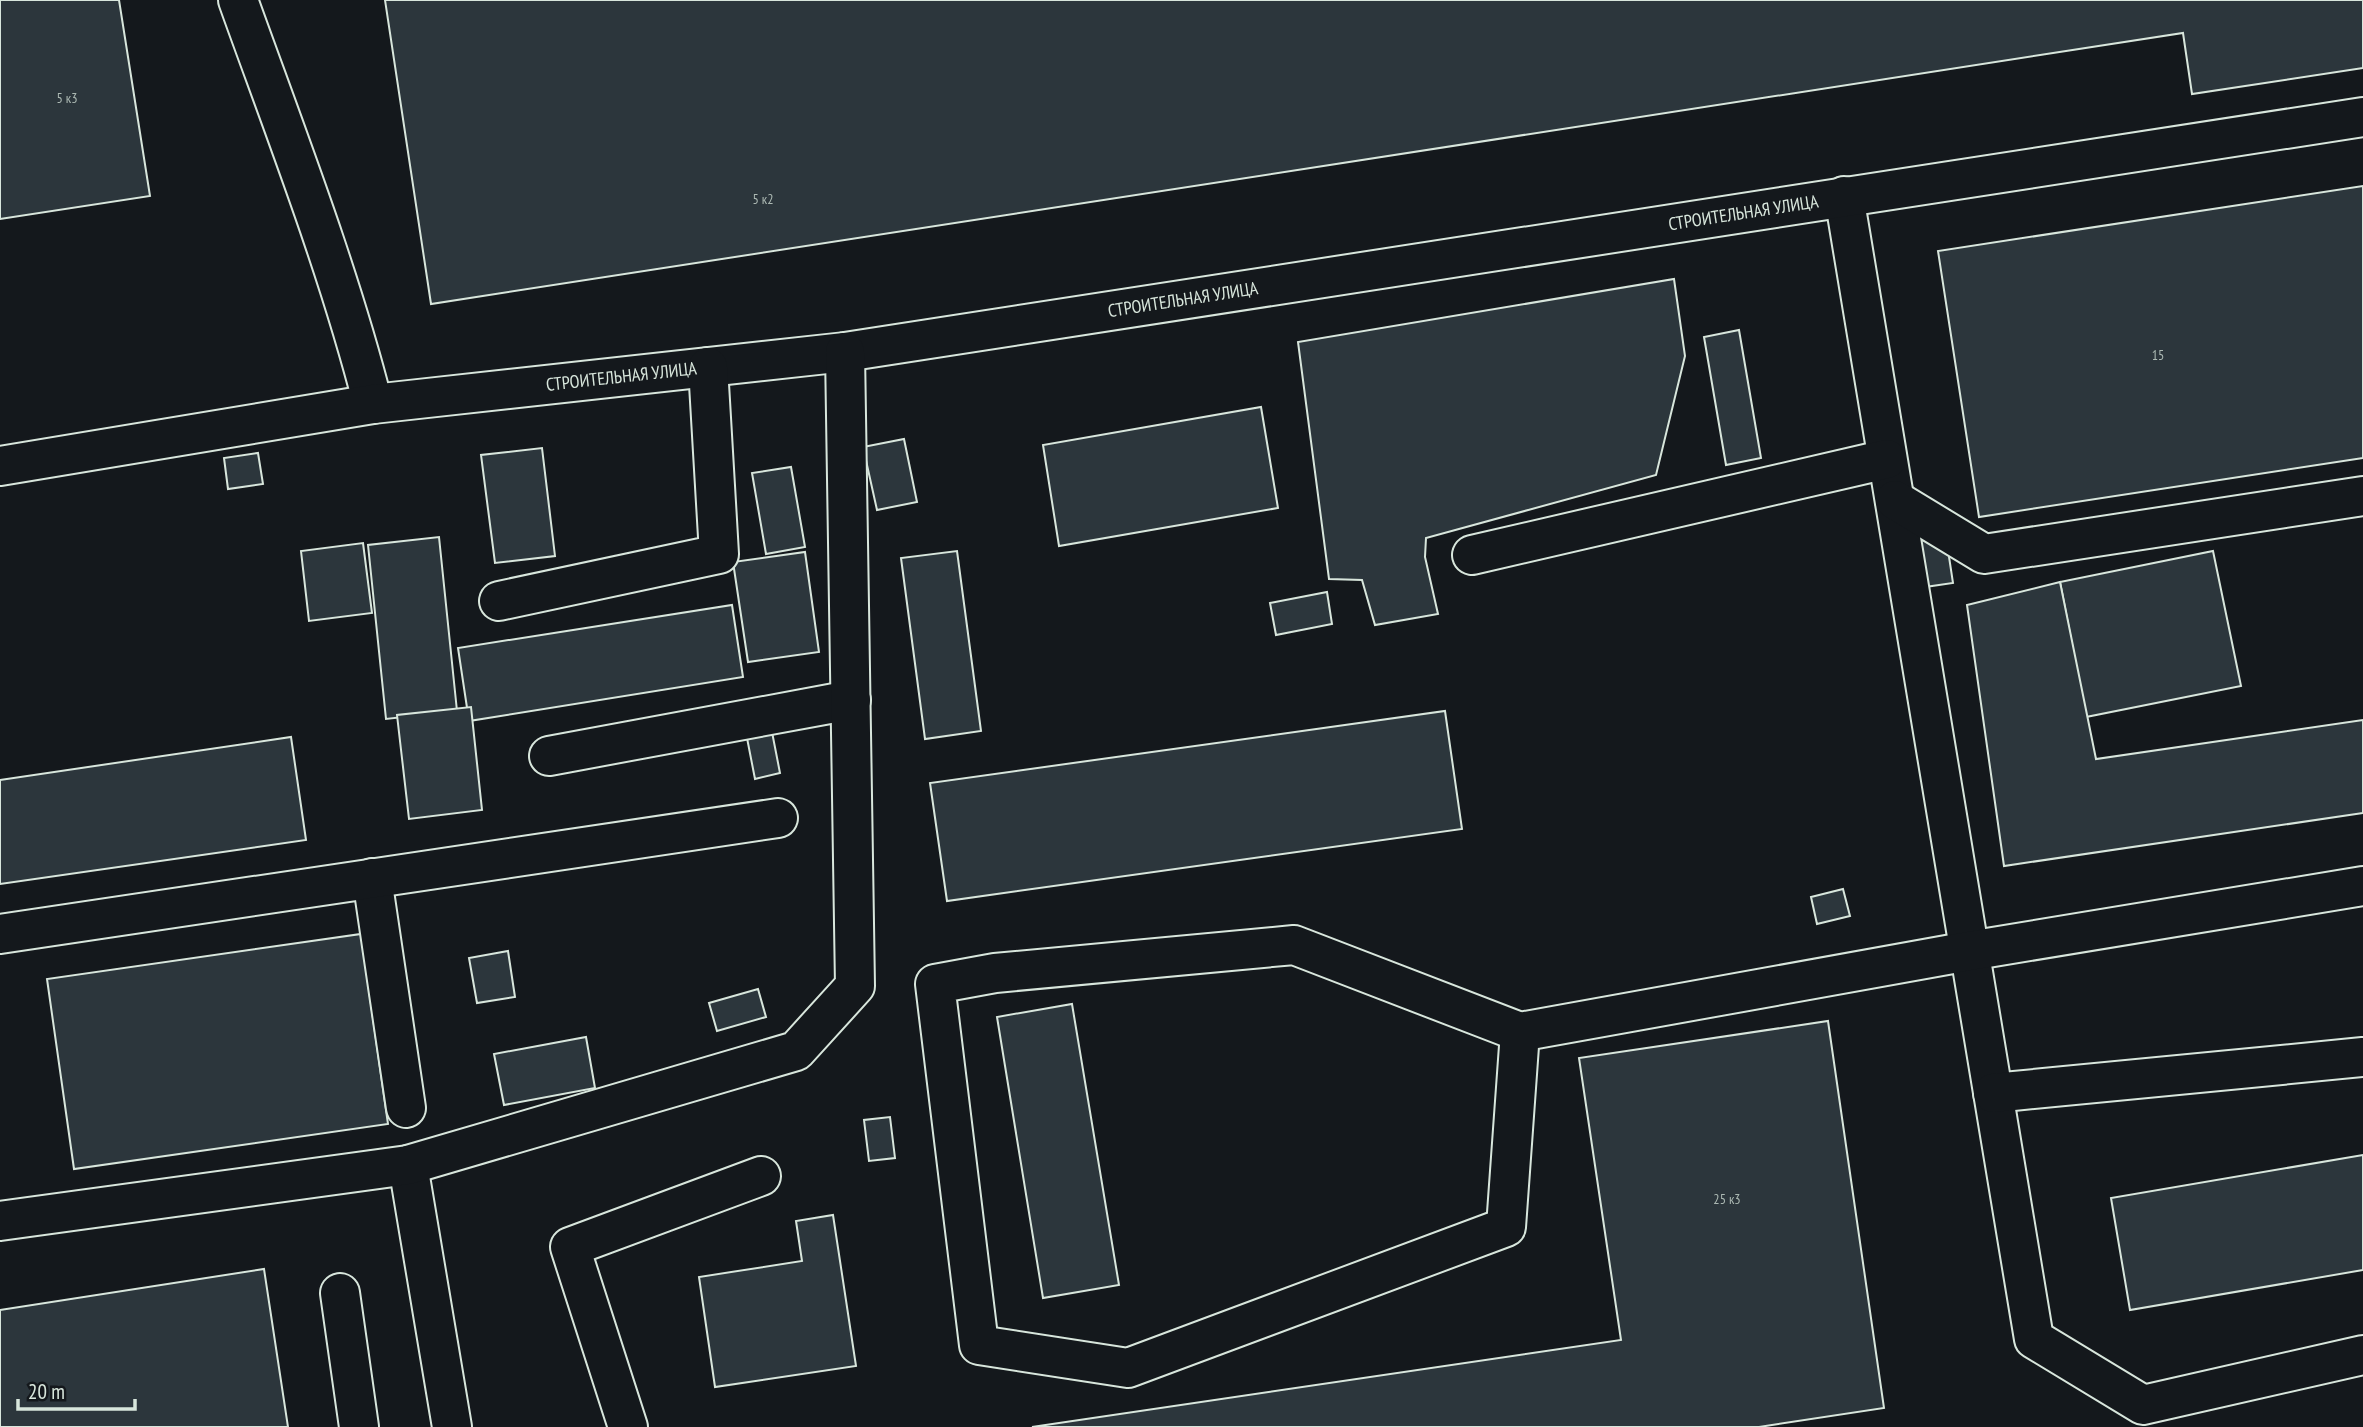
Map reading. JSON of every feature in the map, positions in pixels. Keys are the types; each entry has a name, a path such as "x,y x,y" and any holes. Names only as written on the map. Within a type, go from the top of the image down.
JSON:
{"street":[{"path":"238,0 335,271 353,325 373,404"},
{"name":"СТРОИТЕЛЬНАЯ УЛИЦА","path":"0,466 373,404 845,352 2363,117"},
{"path":"1843,196 2034,1339 2143,1405 2363,1355"},
{"path":"0,1221 408,1165 796,1051 855,986 845,352"},
{"path":"499,601 719,554 708,367"},
{"path":"1472,555 1887,458"},
{"path":"1895,500 1984,554 2363,496"},
{"path":"549,757 851,700"},
{"path":"0,934 778,818"},
{"path":"372,878 406,1108"},
{"path":"1520,1032 1506,1227 1128,1368 979,1345 935,984 995,973 1294,944 1520,1032 1969,951 2363,887"},
{"path":"1993,1093 2363,1057"},
{"path":"408,1165 452,1427"},
{"path":"628,1427 570,1247 761,1176"},
{"path":"340,1293 359,1427"}],"building":[{"path":"0,0 119,0 150,196 0,219"},
{"path":"385,0 2363,0 2363,68 2192,94 2183,33 431,304"},
{"path":"2363,186 2363,458 1979,517 1938,251"},
{"path":"1674,279 1685,356 1656,475 1426,538 1425,557 1438,614 1375,625 1362,580 1329,579 1298,342"},
{"path":"1739,330 1761,458 1726,465 1704,337"},
{"path":"1261,407 1278,508 1059,546 1043,445"},
{"path":"904,439 917,502 877,510 863,447"},
{"path":"542,448 555,556 495,563 481,455"},
{"path":"258,453 263,484 228,489 224,458"},
{"path":"791,467 805,547 766,554 752,473"},
{"path":"439,537 457,711 386,719 368,545"},
{"path":"1946,537 1953,583 1918,588 1911,542"},
{"path":"363,543 372,613 309,621 301,551"},
{"path":"957,551 981,731 925,739 901,558"},
{"path":"2213,551 2241,686 2086,717 2060,582"},
{"path":"805,552 819,652 748,662 733,562"},
{"path":"2060,582 2096,759 2363,720 2363,813 2004,866 1967,605"},
{"path":"1327,592 1332,624 1276,635 1270,603"},
{"path":"732,605 743,677 469,721 458,648"},
{"path":"471,707 482,810 409,819 397,715"},
{"path":"1445,711 1462,829 947,901 930,783"},
{"path":"772,732 780,773 755,779 747,738"},
{"path":"291,737 306,840 0,884 0,780"},
{"path":"1843,889 1850,916 1817,924 1811,897"},
{"path":"361,934 388,1124 74,1169 47,979"},
{"path":"508,951 515,997 477,1003 469,958"},
{"path":"758,989 766,1017 717,1031 709,1003"},
{"path":"1072,1004 1119,1285 1043,1298 997,1017"},
{"path":"1828,1021 1884,1408 1759,1427 1032,1427 1621,1340 1579,1058"},
{"path":"586,1037 595,1088 504,1105 494,1054"},
{"path":"890,1117 895,1158 869,1161 864,1120"},
{"path":"2363,1155 2363,1270 2130,1310 2111,1198"},
{"path":"833,1215 856,1366 715,1387 699,1277 802,1261 796,1221"},
{"path":"264,1269 288,1427 0,1427 0,1310"}]}
